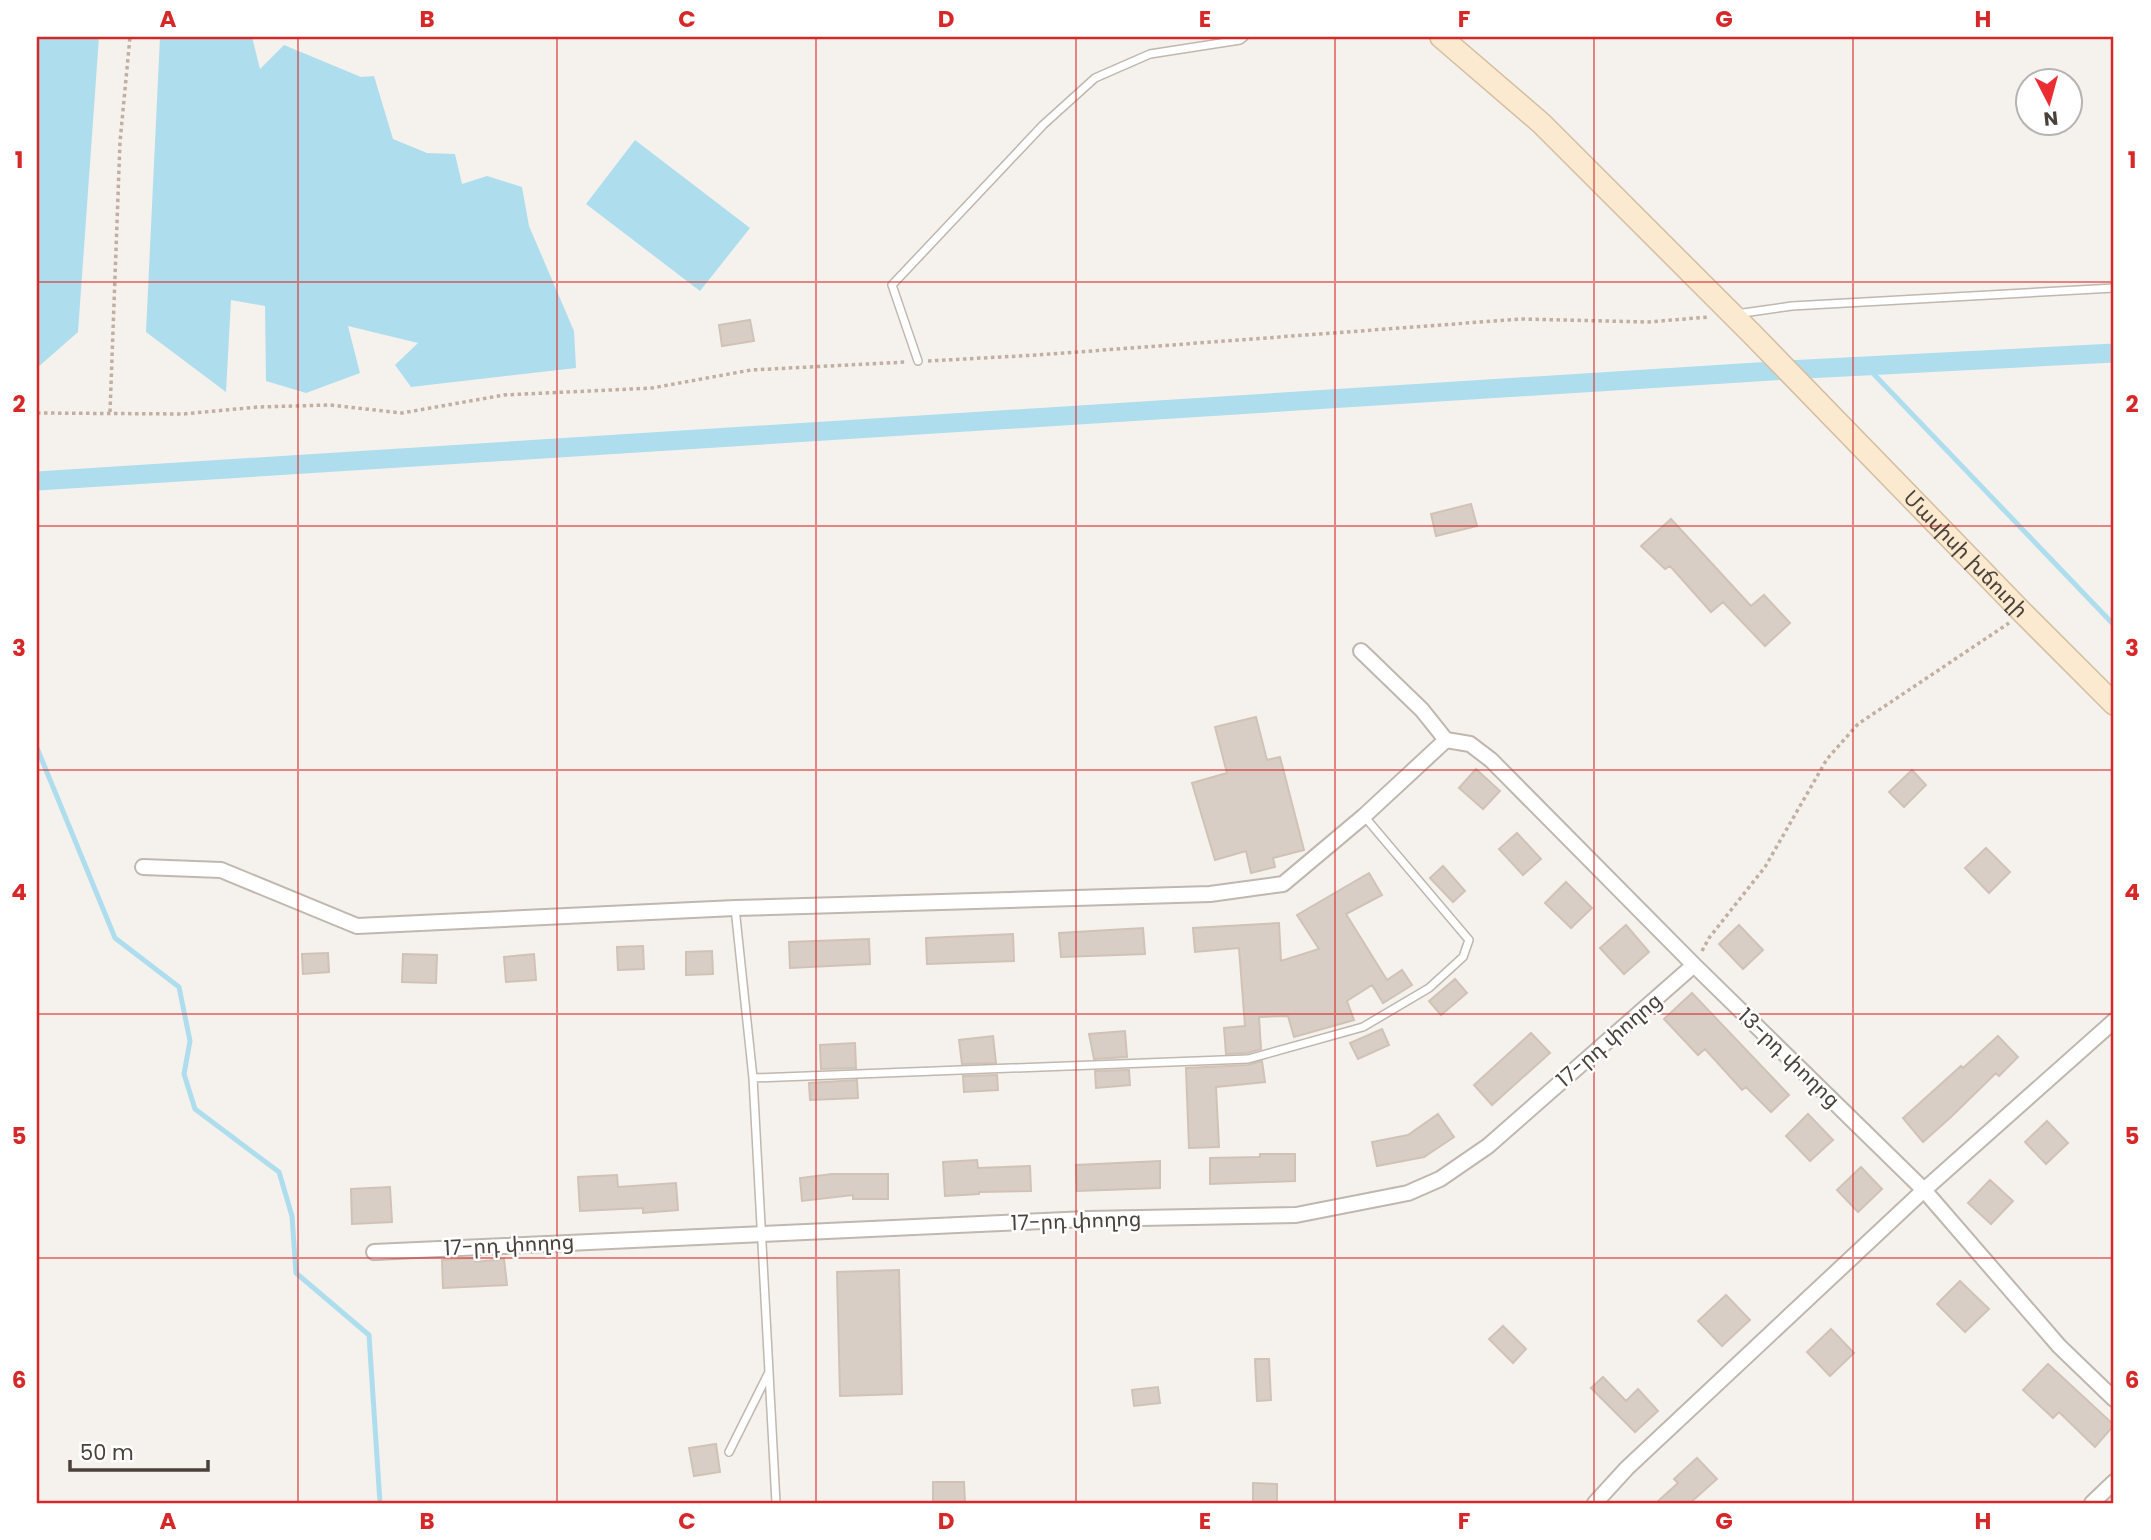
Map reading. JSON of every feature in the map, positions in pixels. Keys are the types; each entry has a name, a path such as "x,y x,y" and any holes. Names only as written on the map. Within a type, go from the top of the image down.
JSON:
{"main road":[{"name":"Մասիսի խճուղի","path":"1441,37 1541,123 1753,334 2114,704"}],"street":[{"path":"143,867 221,870 357,926 734,908 1210,894 1283,884 1364,816 1447,740 1422,710 1361,651"},
{"name":"13-րդ փողոց","path":"1447,740 1470,744 1491,760 1924,1190 2059,1346 2114,1399"},
{"name":"17-րդ փողոց","path":"374,1252 1087,1219 1296,1215 1408,1193 1440,1179 1488,1146 1695,965"},
{"path":"1595,1503 1627,1468 1924,1190 2114,1021"},
{"path":"2091,1503 2114,1482"}],"lane":[{"path":"918,361 891,285 1043,125 1095,78 1150,54 1240,40 1244,37"},
{"path":"1732,315 1792,306 2114,288"},
{"path":"753,1078 1248,1059 1363,1027 1429,988 1463,957 1469,940 1364,816"},
{"path":"734,908 753,1078 775,1503"},
{"path":"729,1452 769,1372"}],"path":[{"path":"110,412 120,142 130,37"},
{"path":"37,413 183,414 258,407 330,405 402,413 504,395 652,388 751,370 1037,355 1521,318 1648,321 1732,315"},
{"path":"1695,965 1709,938 1765,867 1827,759 1858,724 2023,613"}],"water":[{"path":"37,37 99,37 78,332 37,368"},
{"path":"160,37 252,37 260,69 284,45 361,77 374,76 393,139 427,153 455,154 462,184 487,176 522,187 529,226 574,331 576,368 411,387 395,365 418,343 348,326 360,373 306,393 266,381 265,306 231,300 226,392 146,332"},
{"path":"635,140 750,228 700,291 586,204"}],"building":[{"path":"750,320 754,341 722,346 719,325"},
{"path":"1471,504 1477,526 1436,536 1431,514"},
{"path":"1671,519 1751,606 1764,595 1790,623 1765,646 1723,602 1711,612 1670,566 1665,569 1641,546"},
{"path":"1256,717 1267,760 1280,757 1304,850 1273,858 1275,867 1251,873 1246,851 1215,860 1192,783 1227,773 1215,727"},
{"path":"1476,769 1500,791 1483,809 1459,788"},
{"path":"1912,770 1926,785 1904,807 1889,792"},
{"path":"1517,833 1541,859 1523,875 1499,849"},
{"path":"1986,848 2010,872 1989,893 1965,868"},
{"path":"1443,866 1465,891 1453,902 1430,878"},
{"path":"1369,873 1382,895 1346,914 1387,980 1402,970 1412,985 1383,1003 1372,985 1347,1001 1354,1020 1294,1037 1288,1016 1259,1017 1261,1049 1226,1054 1224,1028 1245,1026 1239,948 1195,952 1193,928 1279,923 1281,961 1319,949 1297,915"},
{"path":"1566,882 1592,908 1571,928 1545,903"},
{"path":"1626,925 1649,952 1624,974 1600,948"},
{"path":"1739,925 1763,950 1743,969 1719,944"},
{"path":"1143,928 1145,954 1061,957 1059,933"},
{"path":"1013,934 1014,961 927,964 926,938"},
{"path":"869,939 870,964 790,968 789,942"},
{"path":"643,946 644,969 618,970 617,947"},
{"path":"712,951 713,974 686,975 686,952"},
{"path":"328,953 329,972 303,974 302,954"},
{"path":"403,954 437,955 436,983 402,982"},
{"path":"534,954 536,980 506,982 504,957"},
{"path":"1455,979 1467,993 1441,1015 1429,1001"},
{"path":"1692,993 1789,1095 1771,1112 1746,1087 1742,1090 1705,1049 1698,1055 1664,1019"},
{"path":"1382,1029 1389,1045 1358,1059 1350,1043"},
{"path":"1125,1031 1127,1057 1094,1059 1089,1034"},
{"path":"1531,1033 1550,1053 1492,1105 1474,1085"},
{"path":"993,1036 996,1063 962,1064 959,1040"},
{"path":"1998,1036 2018,1057 1999,1076 1996,1073 1923,1142 1903,1118"},
{"path":"855,1043 856,1068 821,1069 820,1045"},
{"path":"1262,1061 1265,1082 1216,1087 1219,1147 1189,1148 1186,1068 1248,1065"},
{"path":"1129,1070 1130,1085 1096,1088 1095,1071"},
{"path":"997,1075 998,1090 964,1092 963,1076"},
{"path":"857,1080 858,1098 810,1100 809,1083"},
{"path":"1438,1114 1454,1137 1424,1157 1377,1166 1372,1142 1408,1135"},
{"path":"1808,1114 1833,1140 1810,1161 1786,1136"},
{"path":"2047,1121 2068,1143 2046,1164 2025,1142"},
{"path":"1260,1154 1295,1154 1295,1181 1210,1184 1210,1158 1260,1157"},
{"path":"977,1160 978,1168 1030,1166 1031,1191 945,1196 943,1162"},
{"path":"1160,1161 1160,1188 1077,1191 1076,1165"},
{"path":"1861,1167 1882,1189 1858,1212 1837,1190"},
{"path":"832,1174 888,1174 888,1199 853,1199 853,1195 802,1201 800,1178"},
{"path":"617,1175 618,1187 676,1183 678,1210 643,1213 643,1208 580,1211 578,1177"},
{"path":"1990,1180 2013,1201 1991,1224 1968,1203"},
{"path":"390,1187 392,1222 352,1224 351,1189"},
{"path":"475,1258 475,1262 504,1259 507,1285 443,1288 442,1260"},
{"path":"899,1270 902,1394 840,1396 837,1272"},
{"path":"1960,1281 1989,1309 1965,1332 1937,1304"},
{"path":"1726,1295 1750,1320 1722,1346 1698,1321"},
{"path":"1503,1326 1526,1349 1513,1363 1489,1339"},
{"path":"1831,1329 1854,1353 1830,1376 1807,1352"},
{"path":"1255,1359 1269,1359 1271,1400 1257,1401"},
{"path":"2048,1364 2114,1425 2095,1447 2059,1412 2053,1418 2023,1390"},
{"path":"1603,1377 1626,1401 1638,1389 1658,1411 1635,1432 1591,1388"},
{"path":"1158,1387 1160,1403 1134,1406 1132,1390"},
{"path":"716,1444 720,1472 694,1476 689,1448"},
{"path":"1697,1458 1717,1479 1690,1503 1656,1503 1678,1483 1674,1479"},
{"path":"933,1482 964,1482 965,1503 933,1503"},
{"path":"1253,1483 1277,1484 1277,1503 1253,1503"}],"waterway":[{"path":"37,481 1787,370 2114,353"},
{"path":"1867,367 2114,625"},
{"path":"37,748 115,938 179,987 190,1041 184,1074 195,1109 279,1172 292,1216 296,1273 369,1335 380,1503"}]}
